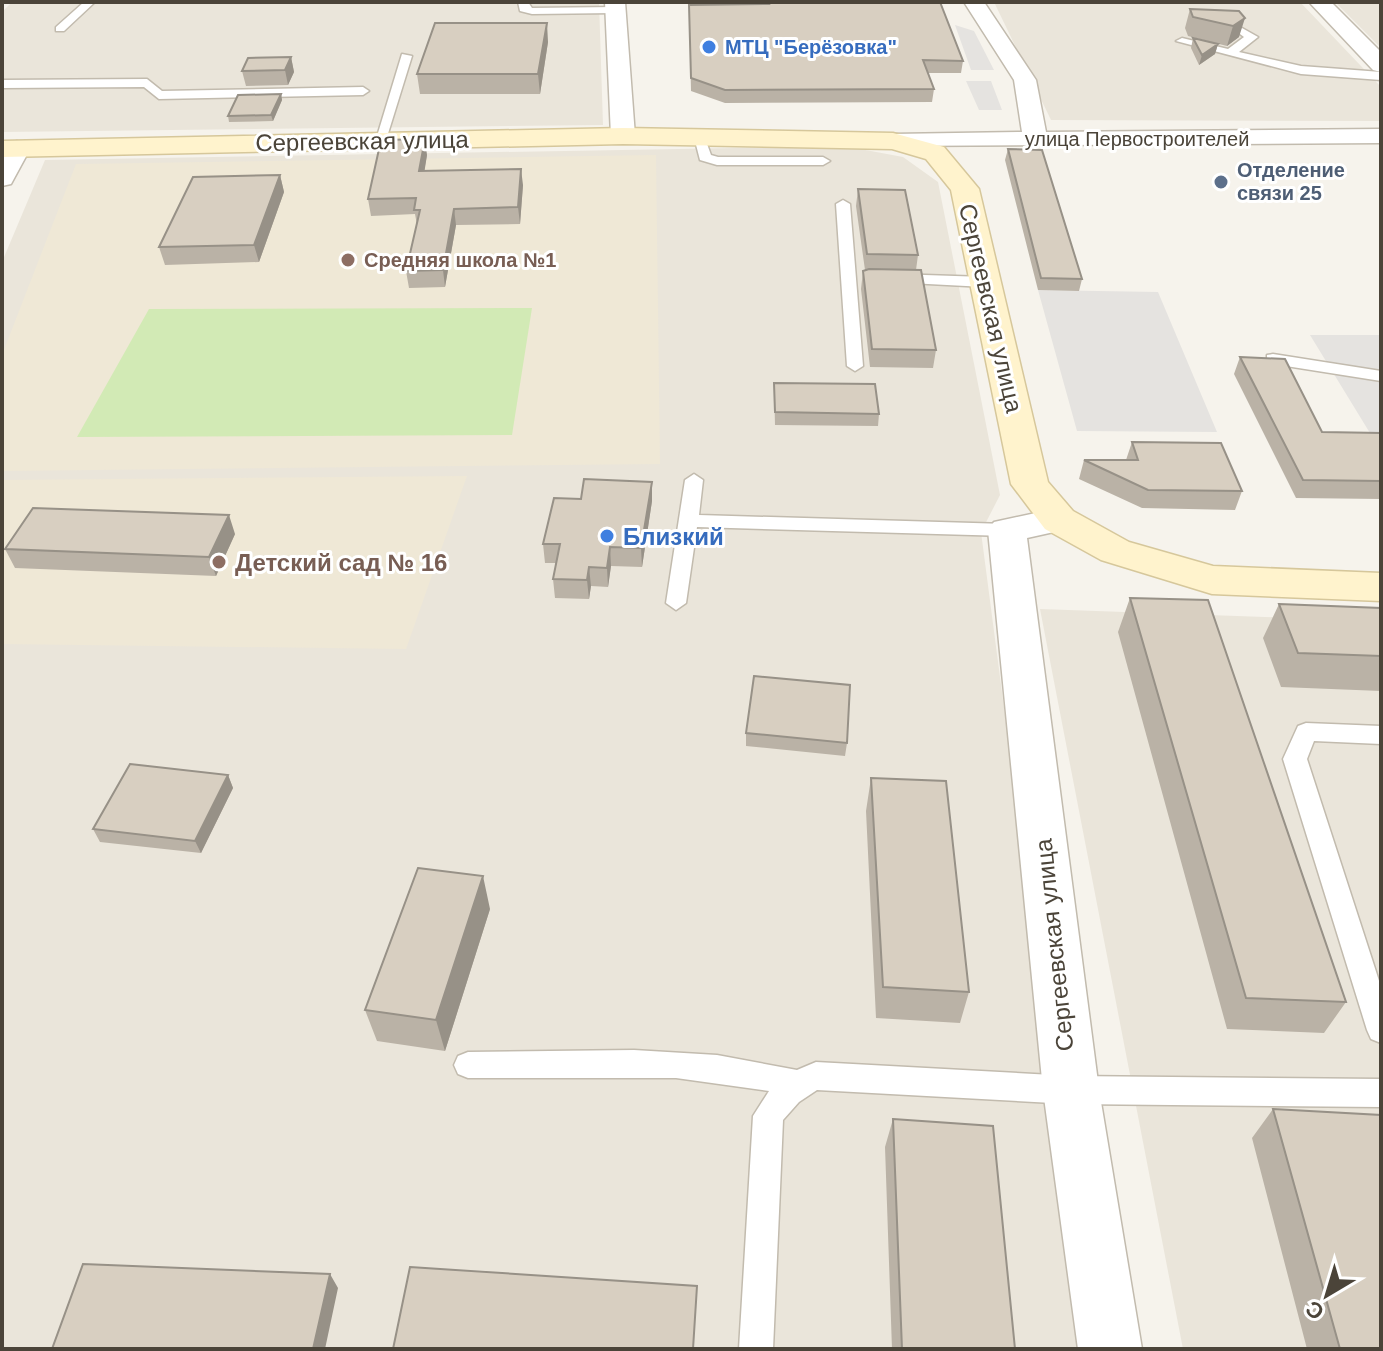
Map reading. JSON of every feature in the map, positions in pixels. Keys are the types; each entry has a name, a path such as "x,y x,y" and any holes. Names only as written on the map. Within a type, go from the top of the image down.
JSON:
{"main road":[{"name":"Сергеевская улица","path":"10,149 698,136 893,141 935,153 965,189 1030,484 1059,520"},
{"path":"1059,520 1115,551 1212,580 1381,587"}],"street":[{"path":"974,2 1025,80 1035,139"},
{"path":"1319,2 1381,65"},
{"path":"615,6 623,136"},
{"name":"улица Первостроителей","path":"893,141 1381,136"},
{"path":"2,178 10,149"},
{"path":"1007,530 1059,520"},
{"name":"Сергеевская улица","path":"1007,530 1071,1090 1110,1349"}],"lane":[{"path":"60,29 90,2"},
{"path":"523,2 524,9 532,11 615,6"},
{"path":"1230,53 1251,40 1249,34 1242,31"},
{"path":"1182,41 1301,70 1381,76"},
{"path":"380,140 406,56"},
{"path":"2,84 147,83 159,95 363,91"},
{"path":"698,136 705,157 717,161 823,161"},
{"path":"843,204 864,278 855,366"},
{"path":"864,278 985,282"},
{"path":"1273,359 1381,376"},
{"path":"676,603 694,480"},
{"path":"690,521 1007,530"},
{"path":"1381,735 1306,732 1295,759 1381,1030"},
{"path":"468,1065 693,1065 754,1071 797,1084"},
{"path":"756,1349 768,1116 781,1097 797,1084 816,1076 1071,1090 1381,1093"}],"shaded area":[{"path":"12,2 599,2 603,125 2,132 2,12"},
{"path":"994,2 1300,2 1381,87 1381,121 1051,120"},
{"path":"1335,2 1381,2 1381,48"},
{"path":"955,25 974,31 994,70 971,70"},
{"path":"966,81 991,81 1002,110 979,110"},
{"path":"844,146 903,157 938,182 1000,495 981,532 1088,1349 2,1349 2,262 45,160"},
{"name":"Средняя школа №1","path":"656,155 660,464 2,471 2,355 76,164"},
{"path":"1038,290 1158,292 1217,432 1077,431"},
{"path":"1310,335 1381,335 1381,438 1373,438"},
{"name":"Детский сад № 16","path":"467,476 406,649 2,644 2,480"},
{"path":"1040,609 1381,621 1381,1349 1183,1349"}],"green space":[{"path":"532,308 512,435 77,437 149,309"}],"building":[{"path":"940,2 963,61 923,60 934,89 725,90 691,78 689,5"},
{"path":"1190,9 1239,11 1245,18 1233,26 1193,17"},
{"path":"435,23 547,23 538,74 417,74"},
{"path":"1193,38 1218,44 1202,55"},
{"path":"291,57 285,70 242,71 248,58"},
{"path":"281,94 271,115 228,116 238,95"},
{"path":"425,139 419,171 521,169 518,207 454,209 443,270 406,271 420,210 414,210 416,198 368,199 381,140"},
{"path":"1008,149 1042,150 1082,279 1041,278"},
{"path":"280,175 254,245 159,247 193,177"},
{"path":"858,189 905,190 918,255 867,254"},
{"path":"921,270 936,350 872,349 863,271"},
{"path":"1240,357 1285,359 1322,432 1381,433 1381,481 1303,480"},
{"path":"774,383 875,384 879,414 775,412"},
{"path":"1132,442 1221,443 1242,491 1148,490 1084,460 1138,460"},
{"path":"584,479 652,482 641,548 610,547 607,568 589,567 587,580 553,579 560,544 543,544 554,498 581,499"},
{"path":"33,508 229,515 209,557 5,549"},
{"path":"1130,598 1208,600 1346,1002 1246,998"},
{"path":"1279,604 1381,608 1381,656 1298,653"},
{"path":"754,676 850,685 847,743 746,733"},
{"path":"130,764 228,775 195,841 93,829"},
{"path":"871,778 946,781 969,992 883,987"},
{"path":"418,868 483,876 436,1020 365,1010"},
{"path":"1273,1109 1381,1115 1381,1349 1340,1349"},
{"path":"893,1119 993,1126 1015,1349 902,1349"},
{"path":"83,1264 330,1274 313,1349 52,1349"},
{"path":"410,1267 697,1286 693,1349 393,1349"}],"place":[{"name":"МТЦ \"Берёзовка\"","path":"709,47"},
{"name":"Отделение связи 25","path":"1221,182"},
{"name":"Средняя школа №1","path":"348,260"},
{"name":"Близкий","path":"607,536"},
{"name":"Детский сад № 16","path":"219,562"}]}
